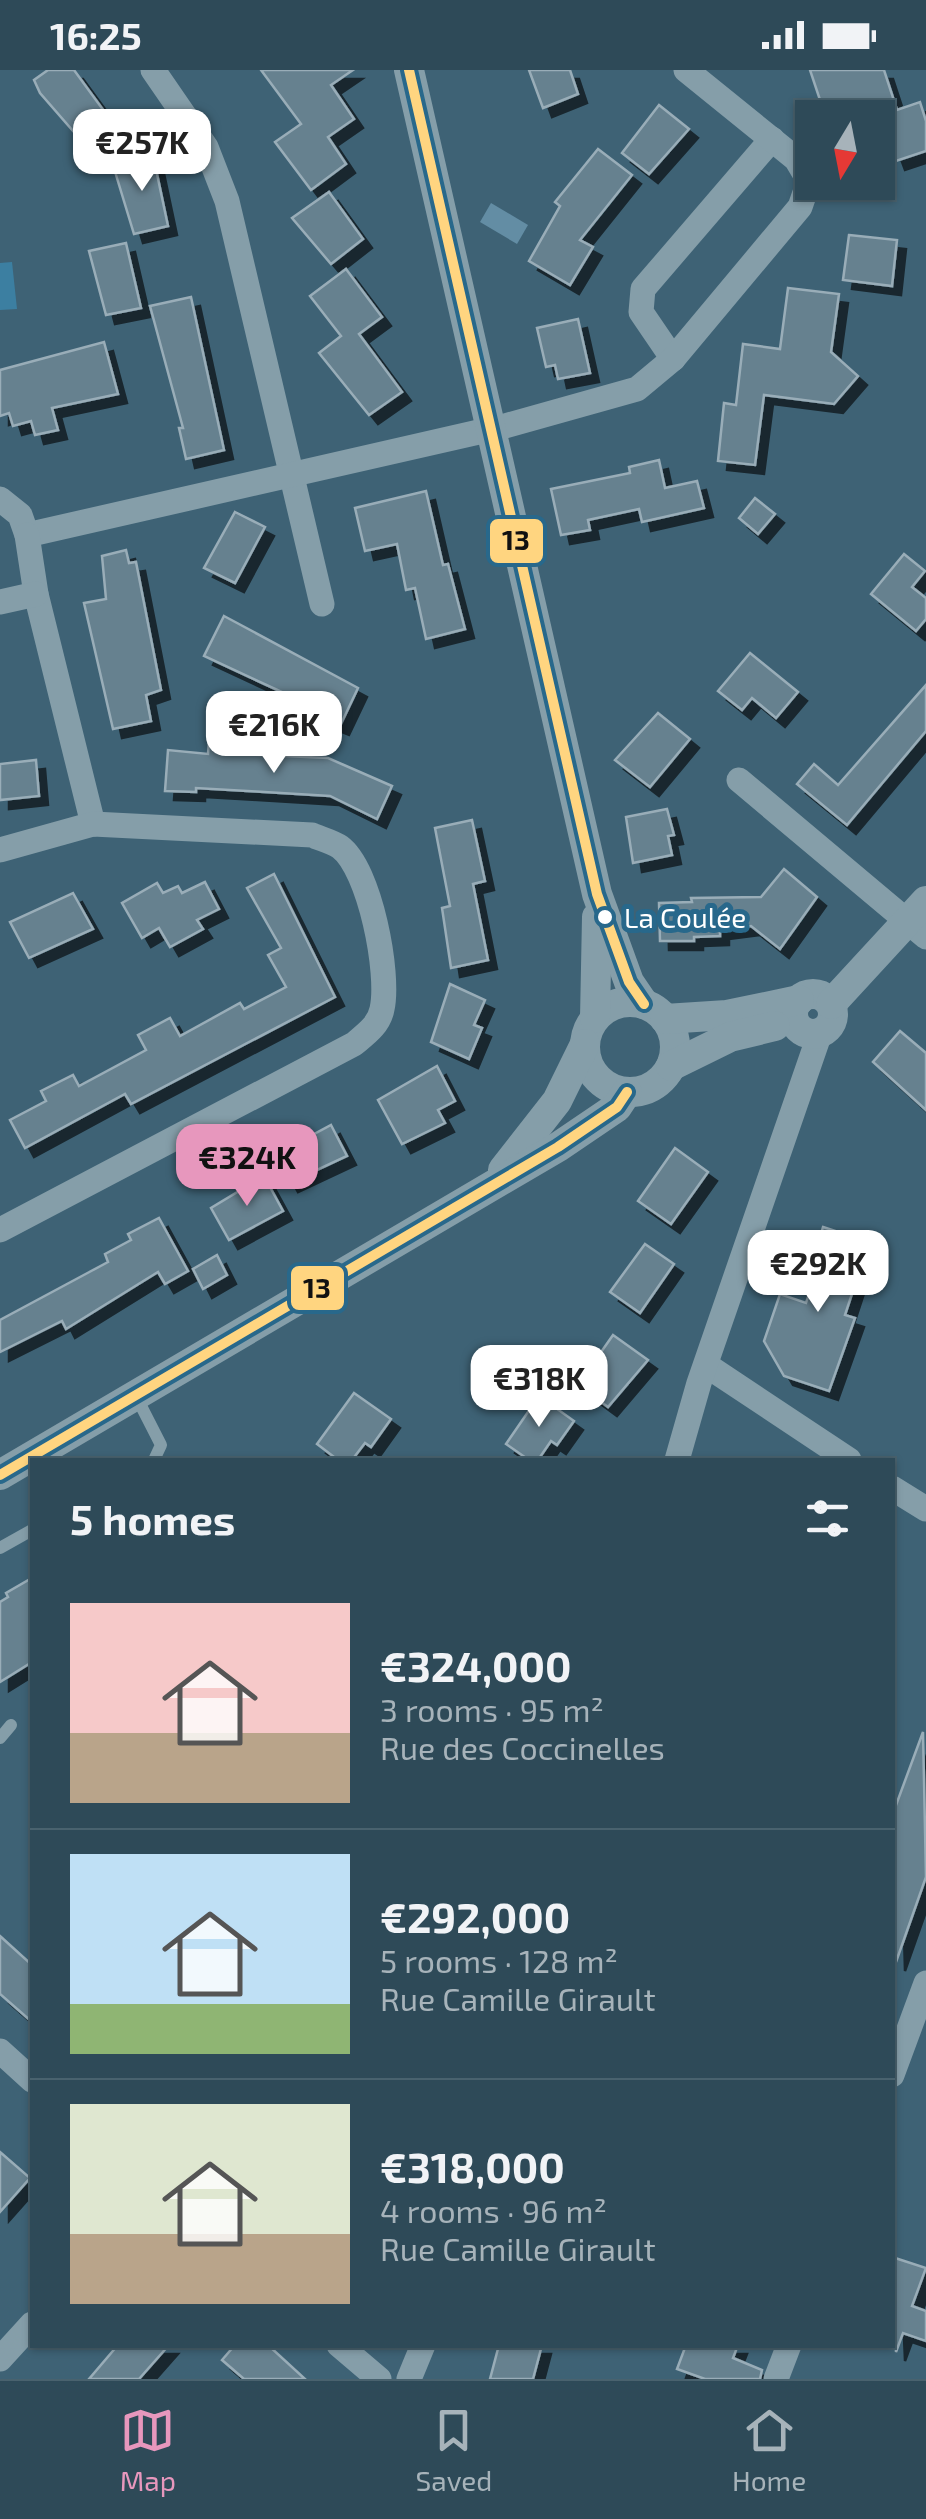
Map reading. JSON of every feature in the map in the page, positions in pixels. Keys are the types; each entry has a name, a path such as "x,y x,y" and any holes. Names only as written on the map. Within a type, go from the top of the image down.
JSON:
{"street":[{"path":"153,70 206,147 226,201 322,604"},
{"path":"408,70 597,894 629,982 675,1042 671,1066"},
{"path":"27,535 488,430 617,398 637,389 672,359 806,195 805,169 686,70"},
{"path":"672,359 641,312 642,288 772,138"},
{"path":"0,499 20,515 27,535 36,594 93,824"},
{"path":"0,602 36,594"},
{"path":"491,1183 557,1100 590,1031 618,1004 655,1011 832,1022 832,1004 919,920 739,780"},
{"path":"0,850 93,824 312,835 342,848 360,872 382,960 382,1012 372,1029 354,1044 0,1230"},
{"path":"597,894 590,1031 592,1071 602,1082 628,1092 654,1086 671,1066 730,1037 804,1018"},
{"path":"678,1458 804,1018"},
{"path":"0,1475 617,1107 628,1092"},
{"path":"706,1365 847,1458"},
{"path":"895,1490 926,1509"},
{"path":"895,2067 926,1983"},
{"path":"0,2051 30,2078"},
{"path":"0,2359 30,2326"},
{"path":"343,2348 379,2379"},
{"path":"409,2379 423,2348"},
{"path":"776,2379 787,2348"}],"lane":[{"path":"135,1394 162,1444 155,1458"},
{"path":"0,1548 30,1531"},
{"path":"0,1738 11,1725"}],"shaded area":[{"path":"491,203 528,225 517,244 480,222"},
{"path":"12,262 17,309 0,310 0,263"}],"building":[{"path":"48,70 74,70 112,122 89,139 80,139 40,93 34,80"},
{"path":"261,70 353,70 331,85 354,119 328,137 346,164 311,190 275,142 301,124"},
{"path":"529,70 570,70 578,94 543,108"},
{"path":"810,70 884,70 894,100 820,100"},
{"path":"920,102 926,121 926,151 896,161 895,104 897,110"},
{"path":"659,105 689,129 649,174 622,153"},
{"path":"598,149 632,175 580,240 593,247 570,285 529,261 560,206 555,202"},
{"path":"153,155 168,226 134,234 113,165"},
{"path":"329,192 363,239 331,264 292,218"},
{"path":"849,235 897,240 892,286 843,280"},
{"path":"126,243 141,308 106,315 89,251"},
{"path":"346,269 382,317 359,334 402,392 369,415 319,353 341,336 310,296"},
{"path":"788,288 839,294 831,352 858,376 834,404 764,395 755,465 718,461 724,403 736,405 743,344 780,349"},
{"path":"191,297 224,450 186,459 179,428 183,428 150,306"},
{"path":"578,319 590,373 558,379 555,365 546,367 537,328"},
{"path":"104,342 118,394 52,408 58,430 35,435 31,421 13,426 9,413 0,416 0,370"},
{"path":"659,460 665,488 697,481 704,508 642,522 639,509 588,520 590,530 561,535 551,489 630,473 629,467"},
{"path":"426,491 443,565 448,564 465,629 426,639 415,588 406,590 397,544 365,551 355,508"},
{"path":"755,498 775,514 758,534 739,518"},
{"path":"235,512 265,527 235,583 204,568"},
{"path":"126,550 129,563 136,562 161,690 146,695 151,721 113,729 84,603 106,599 102,556"},
{"path":"904,554 925,571 912,587 926,598 926,619 916,631 871,594"},
{"path":"224,616 358,688 340,726 309,713 312,707 204,656"},
{"path":"750,653 798,692 776,718 752,698 742,710 718,691"},
{"path":"926,685 926,731 847,825 797,784 814,764 838,785"},
{"path":"658,713 690,739 650,787 615,760"},
{"path":"209,740 239,742 238,754 328,758 392,786 377,819 330,796 196,788 196,792 165,791 168,750 208,754"},
{"path":"36,760 39,796 0,800 0,764"},
{"path":"667,809 674,835 668,836 672,855 633,863 626,817"},
{"path":"472,820 485,881 473,884 488,960 451,968 442,908 450,906 435,828"},
{"path":"784,869 817,897 780,949 751,926 720,930 720,936 694,937 694,941 660,941 659,903 692,902 691,898 761,897"},
{"path":"274,874 335,997 131,1104 125,1094 25,1148 10,1120 46,1101 41,1091 73,1075 79,1086 146,1050 138,1035 170,1018 180,1036 240,1003 244,1009 286,987 268,955 281,948 247,888"},
{"path":"205,882 219,909 197,920 203,929 170,947 159,928 142,938 122,903 157,883 163,893 178,886 182,893"},
{"path":"73,893 93,929 29,958 10,922"},
{"path":"450,984 485,1000 474,1025 482,1028 469,1059 431,1042"},
{"path":"900,1031 926,1053 926,1110 873,1062"},
{"path":"437,1066 455,1101 438,1110 445,1123 402,1144 378,1100"},
{"path":"331,1125 347,1156 289,1183 270,1148 297,1134 301,1141"},
{"path":"675,1148 708,1172 671,1224 638,1201"},
{"path":"264,1176 283,1211 229,1240 211,1208"},
{"path":"159,1218 188,1271 165,1284 158,1272 66,1329 62,1321 0,1352 0,1320 108,1262 105,1254 131,1240 128,1234"},
{"path":"823,1227 869,1242 845,1315 855,1318 829,1391 784,1376 764,1341 780,1294 806,1303 822,1256 815,1254"},
{"path":"645,1244 674,1264 640,1313 610,1292"},
{"path":"217,1255 227,1275 203,1289 193,1269"},
{"path":"613,1335 648,1360 608,1407 578,1385"},
{"path":"354,1393 391,1419 371,1447 365,1443 354,1458 335,1458 317,1444"},
{"path":"539,1396 574,1421 557,1445 551,1441 539,1458 526,1458 506,1444"},
{"path":"30,1579 30,1663 0,1682 0,1602 8,1597 6,1593"},
{"path":"923,1732 926,1877 896,1962 895,1926 895,1808"},
{"path":"0,1936 30,1963 30,2020 0,1994"},
{"path":"0,2152 30,2178 0,2212"},
{"path":"895,2258 926,2268 912,2306 926,2311 926,2341 903,2333 896,2352"},
{"path":"115,2348 166,2348 139,2379 89,2379"},
{"path":"232,2348 271,2348 305,2379 244,2379 222,2360"},
{"path":"498,2348 541,2348 533,2379 490,2379"},
{"path":"685,2348 737,2348 733,2358 762,2370 760,2379 705,2379 677,2369"}],"transit line":[{"name":"13","path":"409,70 597,894 629,982 644,1004"},
{"name":"13","path":"0,1475 558,1147 617,1107 627,1092"}],"place":[{"name":"La Coulée","path":"605,917"}]}
